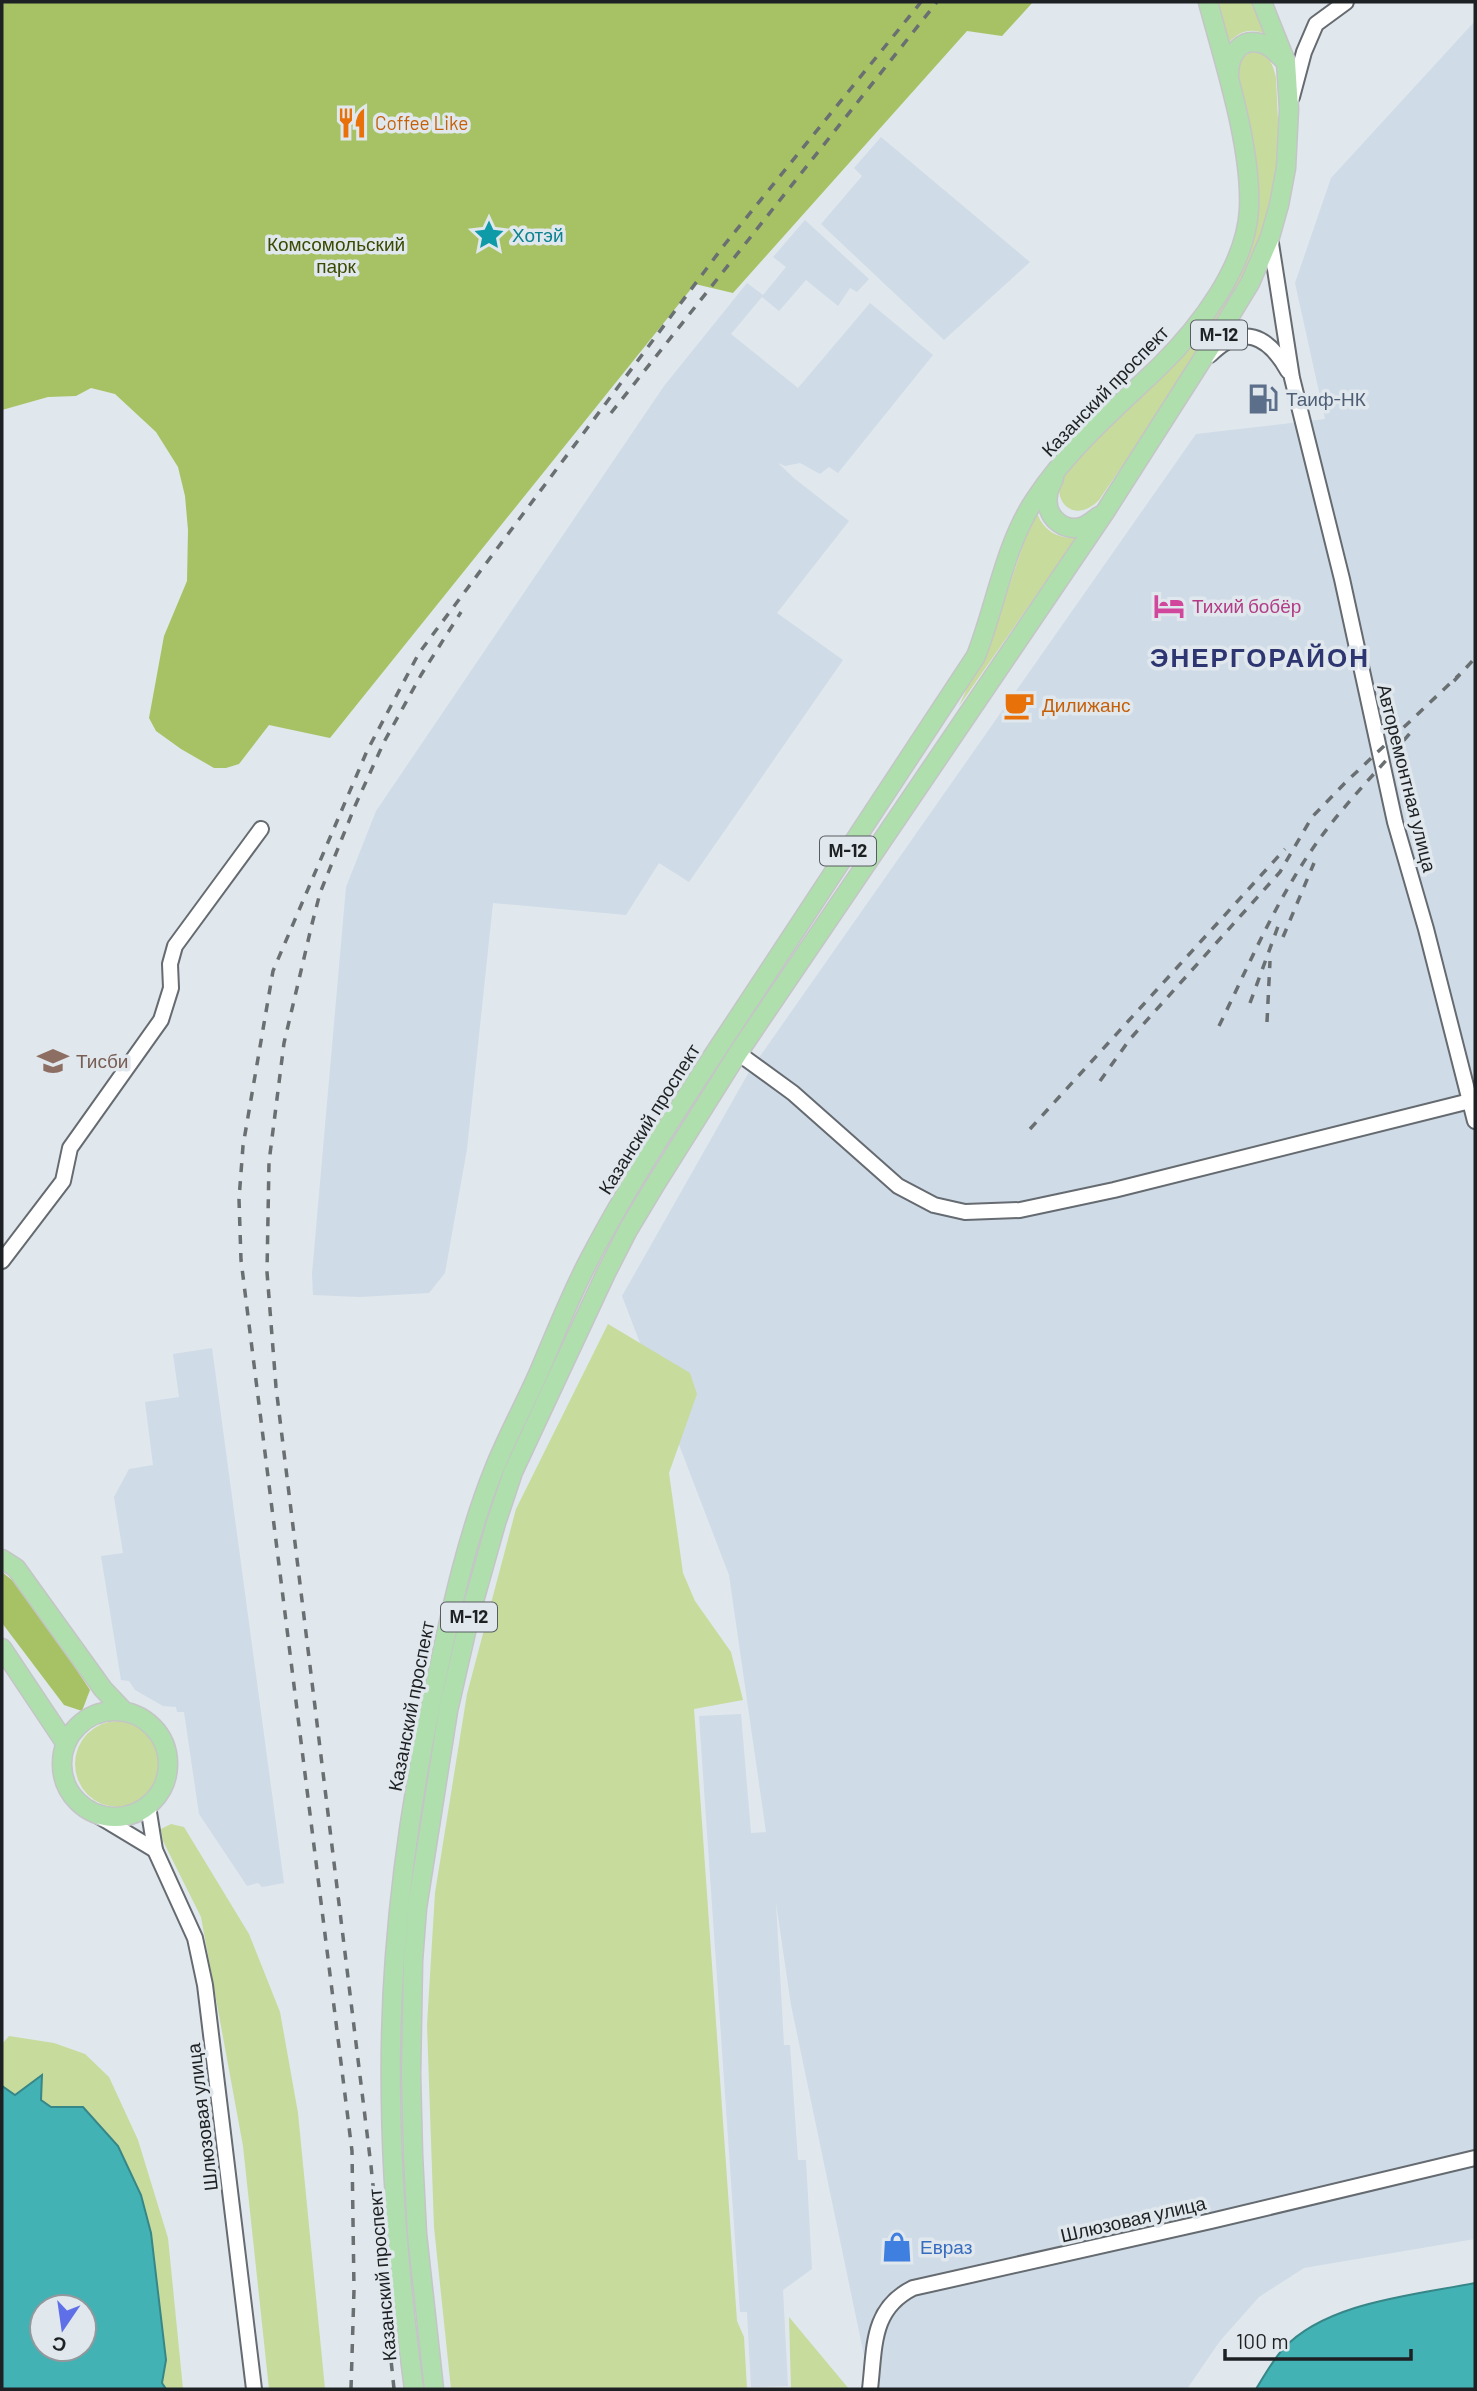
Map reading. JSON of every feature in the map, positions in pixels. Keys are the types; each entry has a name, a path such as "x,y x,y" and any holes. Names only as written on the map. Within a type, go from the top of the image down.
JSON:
{"main road":[{"name":"Казанский проспект","path":"414,2389 398,2234 391,2075 394,1961 409,1830 430,1707 450,1614 477,1519 495,1465 526,1402 586,1265 609,1222 976,656 1020,524 1035,499 1082,439 1182,344 1209,309 1237,257 1245,235 1249,192 1240,129 1208,2"},
{"name":"Казанский проспект","path":"434,2389 417,2234 411,2074 414,1948 427,1833 448,1711 469,1619 513,1472 628,1230 655,1185 738,1053 1105,512 1157,428 1202,363 1250,283 1270,237 1279,205 1286,168 1289,109 1286,62 1262,2"},
{"path":"1229,79 1229,60 1239,47 1255,42 1269,46 1286,62"},
{"path":"1057,468 1047,496 1050,512 1058,524 1072,528 1084,526 1105,512"},
{"path":"638,1174 636,1182 641,1191 655,1185"},
{"path":"609,1222 624,1213 629,1216 628,1230"},
{"path":"2,1559 16,1568 103,1689 122,1709 151,1724 167,1749 169,1766 166,1781 161,1792 148,1806 134,1814 121,1817 104,1816 87,1809 66,1786 62,1769 66,1744 74,1730 85,1720 97,1713 122,1709"},
{"path":"2,1648 66,1744"}],"street":[{"path":"1289,109 1304,52 1316,24 1346,2"},
{"name":"Авторемонтная улица","path":"1270,237 1292,378 1342,579 1395,822 1475,1121"},
{"path":"1202,363 1223,342 1240,337 1255,338 1268,343 1292,378"},
{"path":"2,1261 63,1181 70,1148 161,1020 171,988 170,964 175,946 261,829"},
{"path":"738,1053 793,1093 898,1186 934,1205 965,1212 1020,1210 1114,1190 1470,1101"},
{"name":"Шлюзовая улица","path":"148,1806 155,1850 195,1938 205,1985 254,2389"},
{"path":"87,1809 155,1850"},
{"name":"Шлюзовая улица","path":"870,2389 877,2336 883,2314 891,2302 913,2288 1225,2218 1475,2158"}],"shaded area":[{"path":"1475,21 1475,2239 1304,2268 1259,2297 1220,2341 1187,2389 871,2389 791,2005 776,1903 784,2045 790,2045 798,2160 806,2160 812,2269 783,2290 788,2386 751,2387 747,2312 740,2312 699,1716 741,1714 751,1833 766,1832 729,1575 622,1296 749,1072 1196,434 1325,419 1295,283 1331,178"},
{"path":"881,137 1030,262 944,340 821,224 862,176 854,168"},
{"path":"805,220 869,279 857,292 850,288 838,306 806,280 779,311 762,297 731,334 798,388 870,303 933,355 838,473 829,467 820,474 800,463 785,466 778,463 849,521 777,613 843,660 689,882 659,863 626,915 493,903 467,1149 445,1273 429,1293 360,1297 313,1295 312,1274 346,887 376,811 664,386 747,283 763,295 786,267 773,257"},
{"path":"212,1348 284,1883 262,1887 258,1883 247,1886 199,1814 184,1712 177,1712 176,1707 163,1706 135,1690 129,1681 121,1680 101,1556 123,1553 114,1497 129,1469 153,1465 145,1402 179,1397 173,1354"}],"green space":[{"name":"Комсомольский парк","path":"2,2 1033,2 1002,36 967,31 733,293 695,284 330,738 269,725 239,764 214,768 156,731 149,718 164,636 187,581 188,530 185,496 178,467 156,432 115,394 91,388 76,396 48,397 2,410"},
{"path":"1214,2 1256,2 1269,36 1257,31 1245,32 1226,46"},
{"path":"1255,52 1267,58 1276,78 1280,164 1270,216 1247,273 1208,340 1099,500 1090,507 1074,510 1062,502 1059,494 1062,474 1233,284 1244,262 1256,223 1258,187 1239,93 1238,70 1239,61"},
{"path":"1036,507 1041,521 1050,531 1062,537 1076,538 959,706 997,622"},
{"path":"608,1324 690,1373 697,1394 669,1473 683,1573 695,1601 731,1652 743,1700 694,1709 737,2321 744,2337 747,2389 451,2389 434,2227 427,2025 435,1893 467,1694 516,1509"},
{"path":"2,1572 23,1589 90,1690 82,1711 64,1705 2,1623"},
{"path":"118,1721 142,1728 154,1740 161,1764 154,1788 142,1800 118,1807 94,1800 82,1788 75,1764 82,1740 94,1728"},
{"path":"171,1824 184,1827 249,1934 280,2012 298,2113 325,2389 269,2389 243,2146 201,1917 163,1841 161,1829"},
{"path":"9,2036 54,2043 85,2054 109,2077 138,2140 168,2238 183,2389 166,2389 162,2383 166,2360 151,2233 141,2195 83,2107 50,2107 41,2100 15,2096 2,2086 2,2044"},
{"path":"789,2317 849,2389 791,2389"}],"water":[{"path":"42,2075 41,2100 51,2107 83,2107 118,2146 141,2195 151,2233 166,2360 162,2383 166,2389 2,2389 2,2086 15,2095"},
{"path":"1475,2283 1475,2389 1256,2389 1283,2349 1301,2333 1323,2321 1373,2303"}],"railway":[{"path":"351,2389 354,2290 352,2151 241,1260 239,1199 243,1146 273,971 367,751 419,653 725,244 921,2"},
{"path":"611,413 937,2"},
{"path":"394,2389 371,2166 276,1387 267,1272 269,1162 284,1043 320,893 384,742 421,675 461,612"},
{"path":"1454,681 1475,658"},
{"path":"1100,1081 1130,1039 1280,872 1312,817 1460,674"},
{"path":"1219,1026 1273,915 1311,851 1411,732"},
{"path":"1030,1129 1285,849"},
{"path":"1283,937 1314,863"},
{"path":"1250,1003 1280,921"},
{"path":"1267,1022 1270,961"}],"place":[{"name":"Coffee Like","path":"352,123"},
{"name":"Хотэй","path":"489,235"},
{"name":"Таиф-НК","path":"1263,399"},
{"name":"Тихий бобёр","path":"1169,606"},
{"name":"Дилижанс","path":"1019,705"},
{"name":"Тисби","path":"53,1061"},
{"name":"Евраз","path":"897,2247"}],"district":[{"name":"ЭНЕРГОРАЙОН","path":"1260,658"}]}
